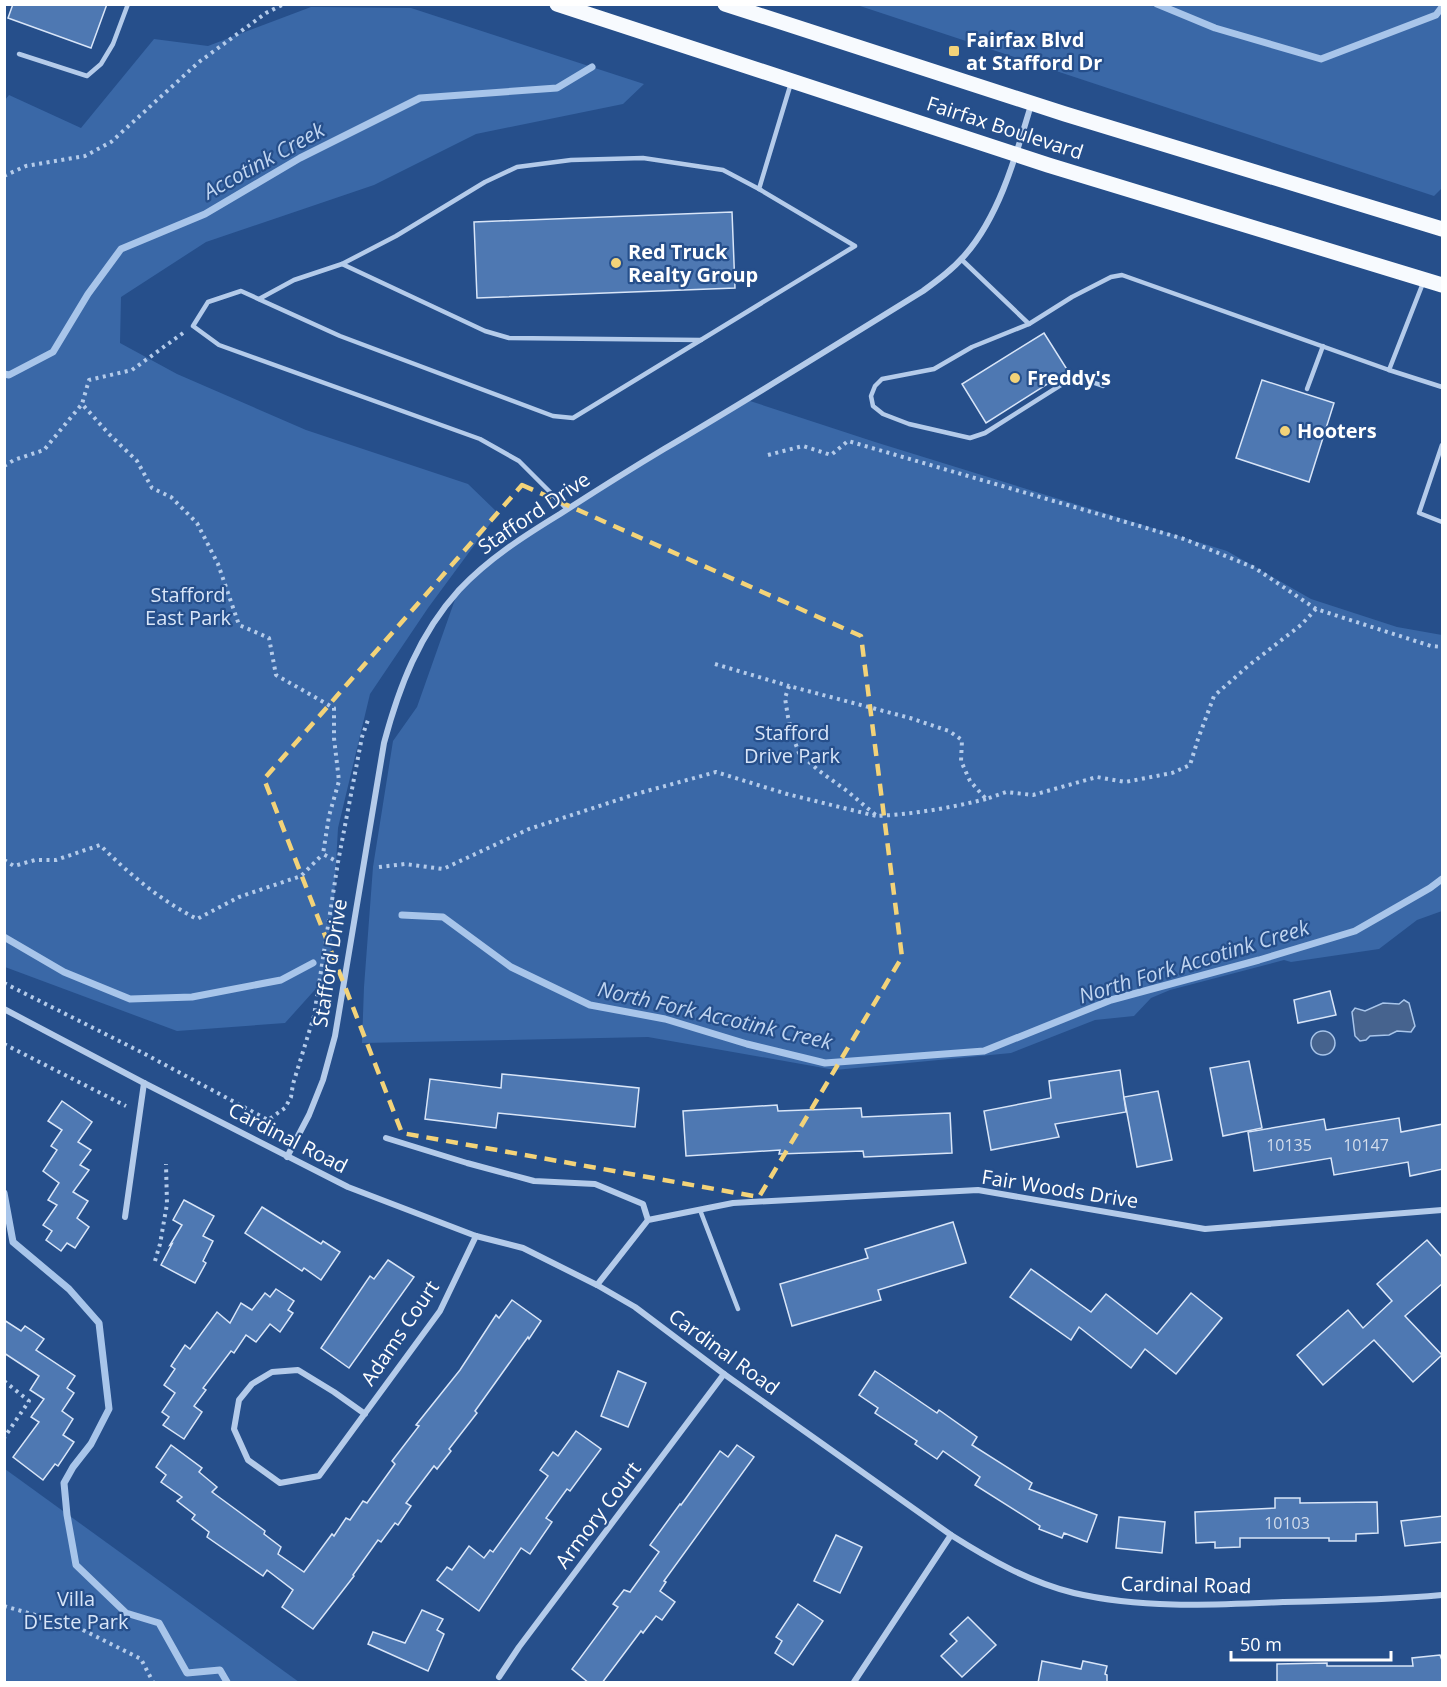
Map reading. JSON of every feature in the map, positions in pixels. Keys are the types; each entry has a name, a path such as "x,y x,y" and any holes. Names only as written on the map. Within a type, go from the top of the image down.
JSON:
{"main road":[{"name":"Fairfax Boulevard","path":"557,4 1016,154 1443,285"},
{"name":"Fairfax Boulevard","path":"725,4 1032,103 1443,229"}],"street":[{"name":"Stafford Drive","path":"287,1157 309,1115 323,1080 335,1036 384,743 395,703 410,664 439,615 458,591 515,542 942,278 961,259 986,226 1016,154 1032,103"},
{"name":"Cardinal Road","path":"4,1009 348,1187 476,1236 523,1248 597,1285 635,1307 724,1374 951,1535 1024,1576 1074,1592 1122,1602 1168,1605 1411,1598 1443,1595"},
{"path":"125,1217 144,1083"},
{"path":"386,1138 534,1181 595,1184 643,1204 648,1220 597,1285"},
{"name":"Fair Woods Drive","path":"648,1220 733,1203 978,1190 1205,1229 1443,1210"},
{"name":"Adams Court","path":"365,1414 298,1370 272,1372 252,1384 239,1400 234,1429 248,1460 280,1483 319,1476 365,1414 440,1311 476,1236"},
{"name":"Armory Court","path":"499,1677 519,1647 724,1374"},
{"path":"854,1683 951,1535"}],"lane":[{"path":"19,54 87,76 101,64 113,44 128,4"},
{"path":"759,189 792,81"},
{"path":"259,299 294,280 342,264 396,236 485,182 517,167 571,160 643,158 723,170 855,246 573,418 553,416 340,336 241,291 208,302 193,326 219,345 480,439 519,461 567,509"},
{"path":"961,259 1029,324"},
{"path":"342,264 485,331 509,338 701,340"},
{"path":"1103,386 1076,378 1064,383 985,433 970,438 909,424 883,414 873,406 871,396 875,386 882,379 934,369 972,347 1029,324 1072,297 1111,277 1122,275 1443,387"},
{"path":"1389,369 1424,279"},
{"path":"1307,389 1323,346"},
{"path":"1443,445 1419,513 1443,522"},
{"path":"700,1209 738,1309"}],"path":[{"path":"4,176 26,166 85,156 111,142 199,62 266,13 284,4"},
{"path":"4,466 14,460 44,450 82,404 89,380 132,370 193,326"},
{"path":"4,860 14,866 35,860 56,860 100,845 127,872 197,919 239,897 301,876 323,854 329,816 339,781 334,738 334,708 276,675 270,638 239,625 218,564 197,524 171,497 152,488 137,461 82,404"},
{"path":"768,455 803,446 831,456 849,441 1184,540 1255,568 1316,609 1431,646 1443,647"},
{"path":"379,867 405,864 443,869 529,829 636,794 716,772 787,794 877,816 944,808 1006,792 1033,795 1097,777 1125,782 1172,773 1190,765 1214,696 1301,625 1316,609"},
{"path":"715,664 949,731 962,740 961,761 970,782 986,798"},
{"path":"789,686 786,698 788,717 799,753 877,816"},
{"path":"4,983 143,1053 268,1120 285,1108 291,1096 293,1083 315,1016 338,862 362,737 368,720"},
{"path":"323,854 338,862"},
{"path":"4,1044 126,1106"},
{"path":"155,1260 167,1204 166,1164"},
{"path":"4,1381 29,1401 4,1438"},
{"path":"4,1606 77,1627 141,1659 153,1683"}],"highlighted area":[{"path":"522,485 861,636 902,957 759,1197 402,1133 264,779"}],"green space":[{"path":"857,5 1442,5 1442,188 1434,196"},
{"name":"Stafford East Park","path":"311,7 411,8 644,84 623,104 476,134 374,185 206,242 121,297 120,343 177,374 306,430 468,484 498,513 428,608 370,694 338,828 330,973 285,1023 177,1031 5,967 5,100 9,95 81,128 154,39 208,46"},
{"name":"Stafford Drive Park","path":"747,400 1227,551 1311,599 1397,627 1442,635 1442,911 1417,920 1379,949 1291,962 1284,960 1170,990 1151,998 1134,1016 1095,1020 1011,1053 835,1070 648,1037 362,1043 373,867 393,741 417,707 458,591 515,542"},
{"name":"Villa D'Este Park","path":"5,1469 299,1682 5,1682"}],"shaded area":[{"path":"1404,1000 1409,1003 1415,1026 1411,1032 1397,1031 1389,1035 1370,1036 1360,1041 1355,1036 1352,1012 1355,1008 1365,1011 1383,1003 1399,1004"},
{"path":"1323,1031 1332,1034 1335,1043 1332,1052 1323,1055 1314,1052 1311,1043 1314,1034"}],"building":[{"path":"13,4 107,4 91,48 8,18"},
{"path":"732,212 735,288 477,298 474,222"},
{"name":"Freddy's","path":"1044,333 1068,371 986,423 962,384"},
{"name":"Hooters","path":"1262,380 1334,403 1309,482 1236,458"},
{"path":"1330,991 1336,1015 1298,1023 1294,1000"},
{"path":"1249,1061 1262,1128 1223,1136 1210,1068"},
{"path":"1120,1070 1126,1112 1055,1124 1059,1137 991,1150 984,1111 1051,1098 1049,1081"},
{"path":"502,1074 639,1088 635,1127 498,1113 496,1128 425,1119 430,1079 501,1088"},
{"path":"1158,1091 1172,1160 1137,1167 1124,1097"},
{"path":"62,1101 92,1122 78,1142 91,1150 80,1165 89,1170 73,1192 88,1201 77,1218 89,1227 75,1248 67,1243 61,1251 46,1240 52,1231 43,1225 57,1205 48,1200 59,1183 43,1171 57,1150 51,1146 62,1130 48,1121"},
{"path":"777,1105 778,1111 861,1108 862,1117 950,1113 952,1153 864,1157 863,1151 779,1154 780,1150 686,1156 683,1111"},
{"path":"1399,1118 1401,1132 1443,1124 1443,1169 1410,1176 1408,1162 1334,1175 1331,1158 1254,1171 1248,1132 1324,1119 1326,1130"},
{"path":"184,1200 214,1216 203,1236 213,1241 203,1261 206,1263 195,1283 161,1265 182,1225 173,1220"},
{"path":"262,1207 321,1244 323,1241 340,1252 321,1280 304,1268 302,1271 245,1233"},
{"path":"953,1222 966,1263 878,1290 881,1300 792,1326 780,1284 868,1258 865,1249"},
{"path":"1427,1240 1443,1258 1443,1283 1405,1316 1442,1355 1413,1382 1374,1340 1323,1385 1297,1355 1348,1310 1363,1328 1392,1301 1377,1284"},
{"path":"388,1260 414,1277 349,1368 321,1348 370,1276 374,1279"},
{"path":"1031,1269 1091,1312 1106,1294 1157,1334 1191,1293 1222,1318 1176,1374 1145,1349 1131,1368 1079,1327 1071,1340 1010,1297"},
{"path":"276,1289 294,1301 288,1310 293,1313 280,1332 270,1324 256,1342 246,1335 234,1353 231,1351 203,1388 206,1390 194,1406 202,1412 184,1439 163,1425 169,1417 162,1412 175,1393 164,1385 175,1369 171,1366 185,1345 190,1349 217,1312 230,1323 241,1303 252,1310 265,1293 270,1297"},
{"path":"512,1300 541,1321 475,1411 477,1413 449,1449 451,1451 437,1469 434,1466 406,1503 411,1506 398,1525 395,1523 381,1542 378,1540 354,1576 313,1629 282,1607 293,1590 267,1570 263,1576 207,1537 209,1532 192,1519 195,1515 177,1501 182,1497 161,1482 166,1475 156,1467 171,1445 202,1468 199,1472 217,1487 212,1492 265,1531 264,1534 281,1547 278,1554 304,1572 346,1518 350,1520 363,1501 367,1503 395,1464 392,1461 419,1426 416,1425 460,1370 496,1315 499,1318"},
{"path":"4,1320 21,1331 25,1326 44,1339 36,1350 75,1376 67,1388 74,1393 62,1411 73,1419 63,1435 74,1442 58,1466 55,1464 43,1480 13,1457 39,1422 31,1417 44,1399 30,1390 39,1376 4,1353"},
{"path":"618,1371 646,1383 628,1427 601,1416"},
{"path":"875,1371 937,1413 939,1410 977,1437 972,1445 1032,1483 1029,1489 1097,1515 1087,1542 1064,1533 1062,1538 1039,1529 1040,1526 975,1485 980,1477 943,1451 937,1459 915,1444 917,1441 875,1413 878,1408 859,1395"},
{"path":"576,1431 601,1449 570,1491 567,1489 546,1518 552,1522 530,1554 521,1548 479,1611 437,1580 447,1567 452,1570 469,1546 484,1558 490,1550 493,1552 548,1476 540,1470 553,1452 558,1456"},
{"path":"737,1445 754,1457 664,1581 666,1582 660,1591 675,1602 662,1620 656,1616 643,1633 641,1631 602,1683 589,1683 572,1669 618,1607 613,1604 624,1590 630,1592 659,1552 650,1545 680,1504 720,1451 728,1457"},
{"path":"1275,1498 1300,1498 1300,1503 1377,1502 1378,1533 1356,1534 1356,1541 1329,1541 1329,1538 1240,1538 1240,1547 1215,1548 1215,1542 1196,1543 1195,1512 1275,1508"},
{"path":"1443,1516 1443,1542 1405,1546 1401,1521"},
{"path":"1119,1517 1165,1522 1162,1553 1116,1548"},
{"path":"836,1535 862,1547 840,1593 814,1581"},
{"path":"798,1604 823,1621 793,1665 775,1653 782,1641 776,1637"},
{"path":"422,1610 443,1619 437,1630 444,1634 428,1671 368,1644 373,1632 405,1643"},
{"path":"968,1617 996,1645 962,1677 941,1656 957,1641 950,1634"},
{"path":"1440,1655 1443,1663 1443,1683 1277,1683 1277,1664 1413,1666 1412,1658"},
{"path":"1042,1661 1081,1669 1083,1661 1107,1666 1105,1674 1107,1683 1038,1683"}],"waterway":[{"name":"Accotink Creek","path":"1157,4 1215,28 1321,59 1436,15 1442,7"},
{"name":"Accotink Creek","path":"4,374 9,375 53,352 88,294 121,249 205,214 300,158 420,98 557,88 592,67"},
{"name":"North Fork Accotink Creek","path":"402,915 443,917 511,967 590,1005 665,1019 747,1044 825,1063 984,1051 1111,1000 1355,931 1442,879"},
{"name":"North Fork Accotink Creek","path":"4,937 64,972 130,999 192,997 281,980 313,963"},
{"path":"4,1193 13,1242 69,1289 99,1323 109,1409 91,1444 64,1483 76,1565 126,1613 159,1623 187,1673 220,1670 227,1682"}],"place":[{"name":"Fairfax Blvd at Stafford Dr","path":"954,51"},
{"name":"Red Truck Realty Group","path":"616,263"},
{"name":"Freddy's","path":"1015,378"},
{"name":"Hooters","path":"1285,431"}]}
